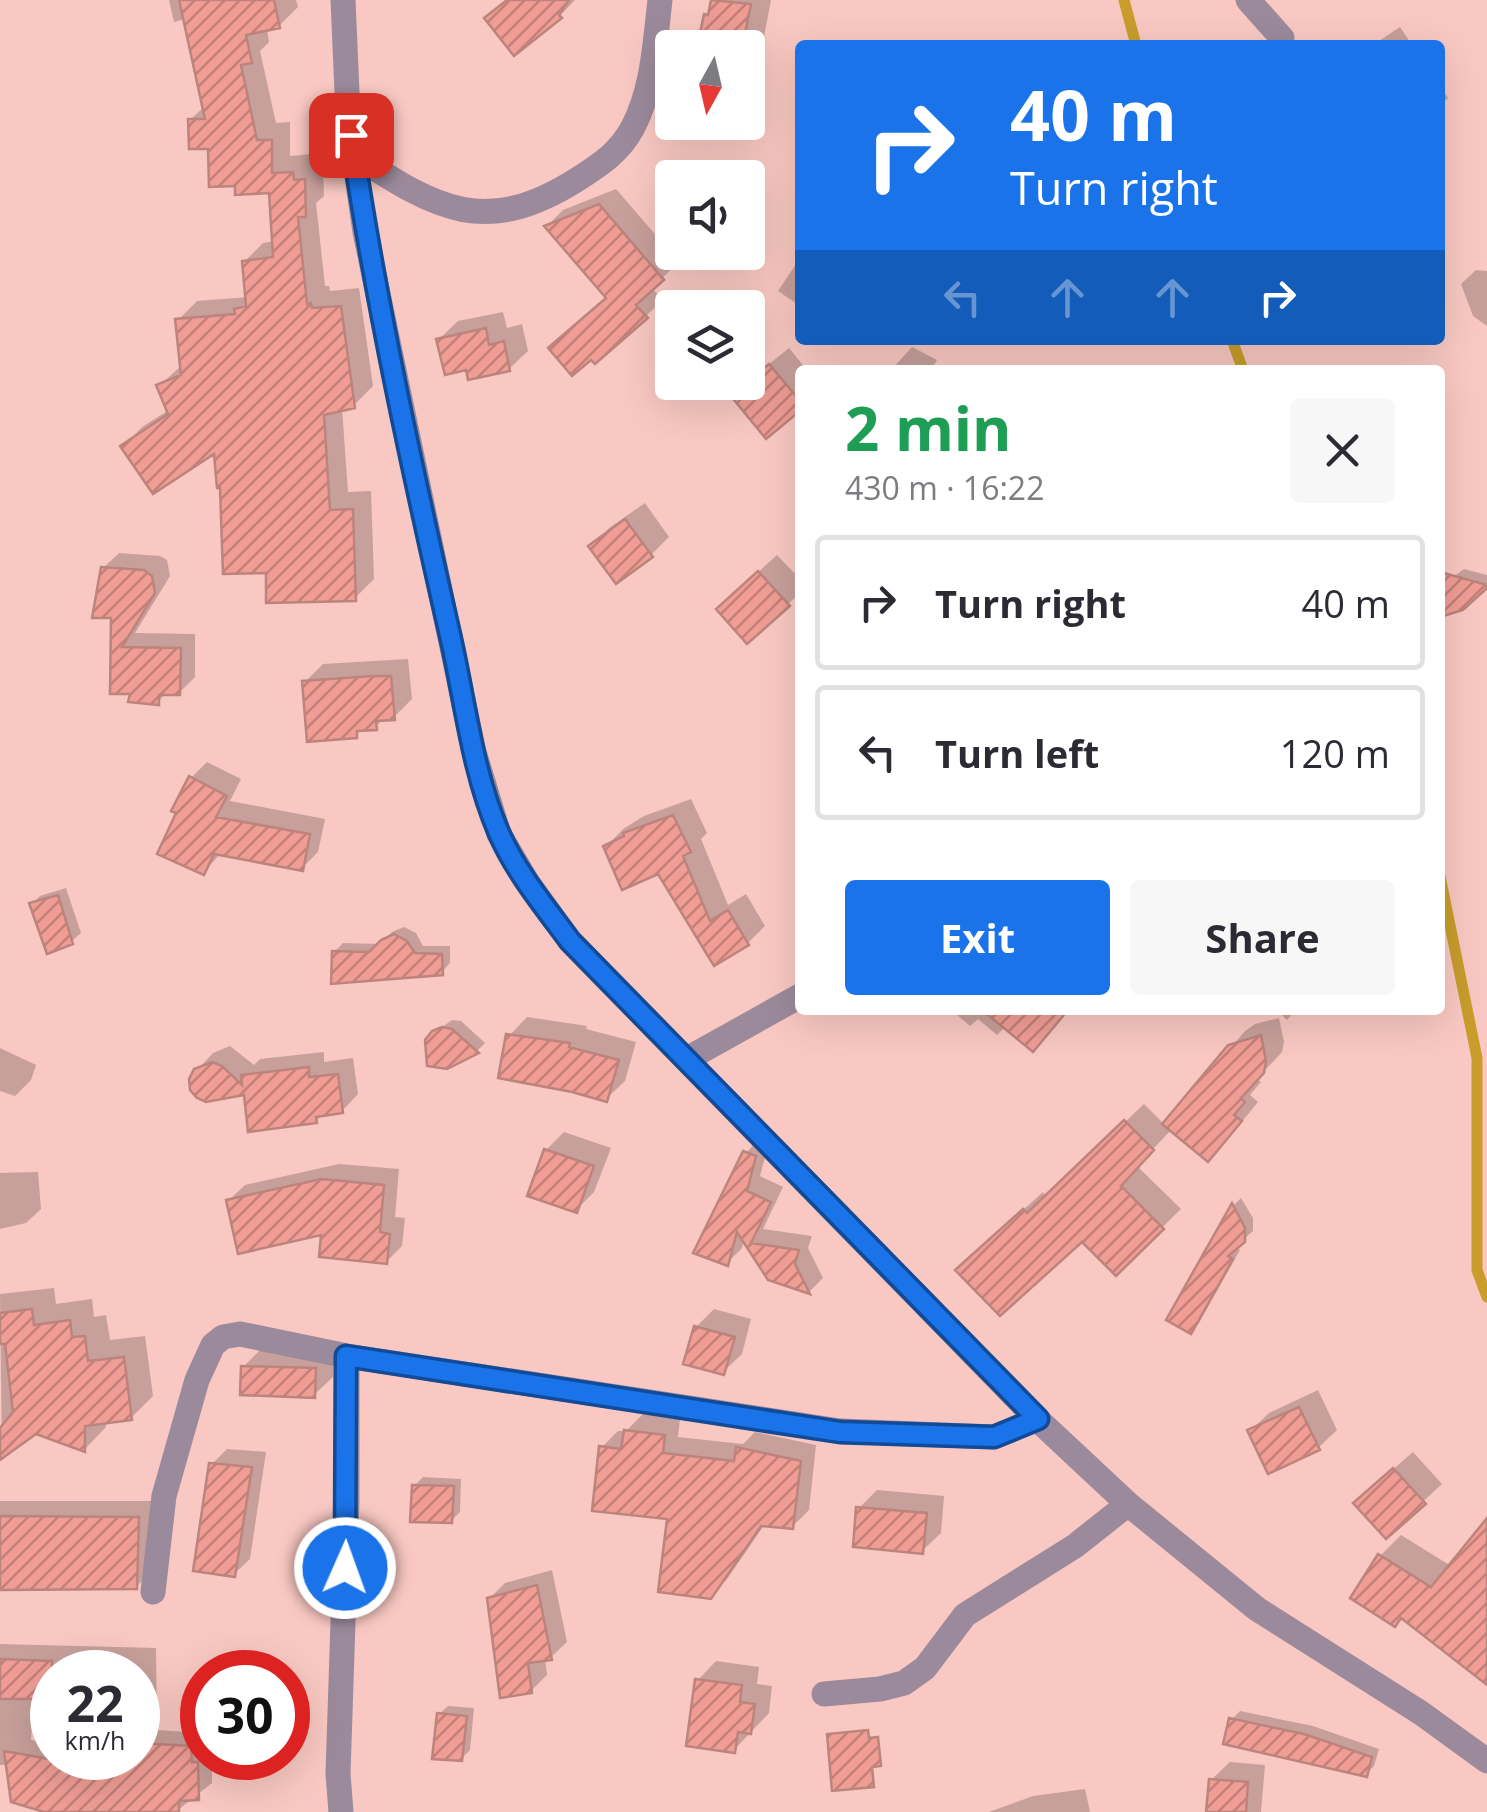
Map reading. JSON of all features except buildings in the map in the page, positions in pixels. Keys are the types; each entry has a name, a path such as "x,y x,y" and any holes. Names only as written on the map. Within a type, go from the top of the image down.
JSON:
{"street":[{"path":"344,0 348,115 365,232 433,564 474,752 499,834 528,884 570,941 1038,1419 1128,1504 1256,1609 1421,1713 1487,1762"},
{"path":"354,155 416,195 462,211 493,214 528,206 566,187 609,160 632,130 649,76 660,0"},
{"path":"1248,0 1282,38"},
{"path":"687,1059 795,999"},
{"path":"154,1592 164,1496 197,1380 212,1345 223,1337 240,1334 346,1356 840,1432 994,1437 1038,1419"},
{"path":"341,1812 338,1774 348,1500 346,1356"},
{"path":"824,1694 880,1690 904,1682 925,1668 965,1615 1075,1546 1128,1504"}],"waterway":[{"path":"1124,0 1135,40"},
{"path":"1234,345 1241,365"},
{"path":"1445,901 1477,1058 1477,1270 1487,1297"}],"route":[{"path":"345,1568 346,1356 840,1432 994,1437 1038,1419 570,941 528,884 499,834 474,752 433,564 365,232 351,135"}]}
